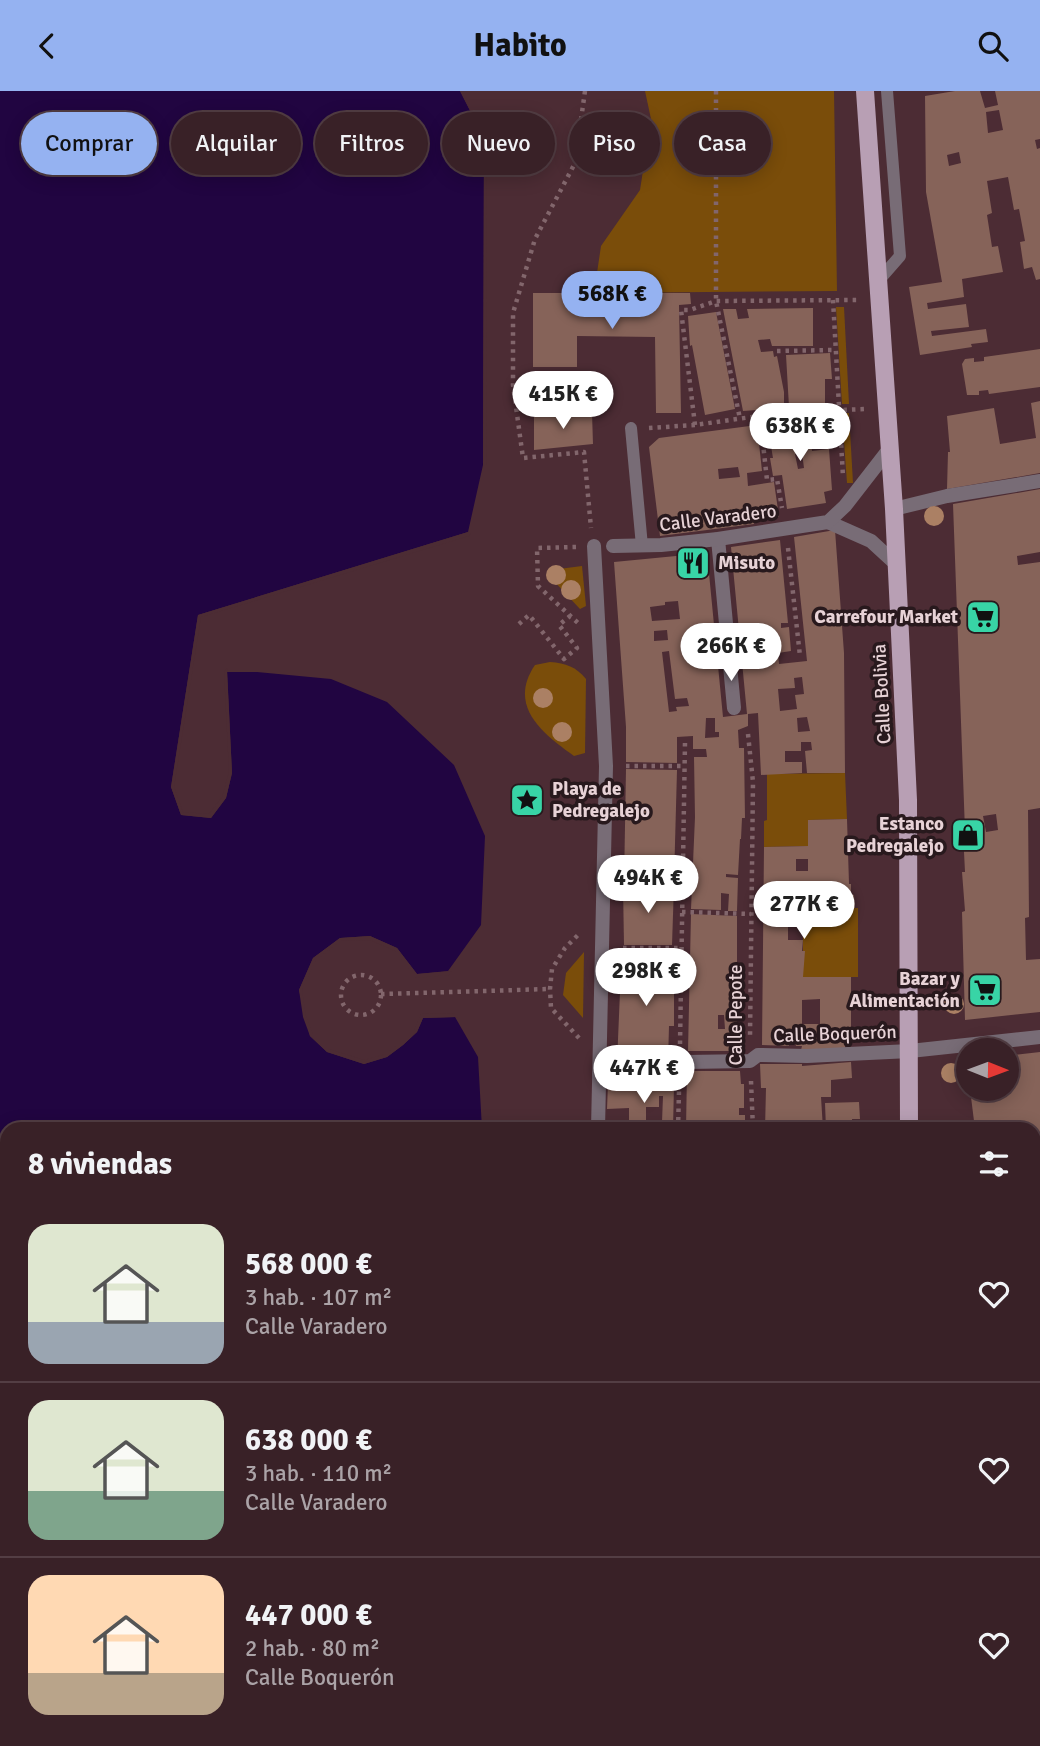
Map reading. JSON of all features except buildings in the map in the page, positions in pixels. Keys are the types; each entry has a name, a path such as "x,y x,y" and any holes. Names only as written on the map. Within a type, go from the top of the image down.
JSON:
{"main road":[{"name":"Calle Bolivia","path":"865,91 894,509 908,800 909,1122"}],"street":[{"path":"890,448 845,506 828,522 872,541 896,564"},
{"path":"894,509 947,496 1040,481"},
{"name":"Calle Varadero","path":"613,546 718,539 828,522"},
{"path":"718,539 734,708"},
{"path":"594,546 606,766 598,1122"},
{"name":"Calle Boquerón","path":"599,1067 671,1074 687,1062 750,1061 758,1055 807,1056 910,1051 1040,1037"}],"lane":[{"path":"879,280 900,256 887,91"},
{"path":"631,428 642,546"}],"path":[{"path":"585,91 575,163 535,240 513,313 513,386 523,458 584,452 594,546 537,548 538,586 570,616 600,636"},
{"path":"716,91 716,300 740,419"},
{"path":"695,425 681,310 690,310 716,300 833,300 845,506"},
{"path":"777,351 835,350"},
{"path":"631,428 695,425 760,416 849,409"},
{"path":"760,416 767,480 777,479 786,530 800,656"},
{"path":"519,624 529,615 564,659 577,648 559,625 570,616"},
{"name":"Calle Pepote","path":"748,734 753,782 750,1061 753,1122"},
{"path":"678,1122 685,742"},
{"path":"606,766 685,766"},
{"path":"603,885 683,882"},
{"path":"599,1067 551,1008 550,989 552,969 565,949 602,912"},
{"path":"682,912 751,914"},
{"path":"602,947 681,948"},
{"path":"361,975 371,977 378,984 381,994 380,1002 374,1010 358,1015 345,1007 341,993 345,984 361,975"},
{"path":"381,994 550,989"}],"shaded area":[{"path":"0,91 460,91 471,112 442,112 442,175 484,175 483,465 468,532 198,615 171,787 181,815 211,818 226,798 232,773 227,672 331,679 387,702 454,765 485,836 481,925 448,971 417,974 397,948 370,936 340,938 313,958 299,990 310,1036 327,1052 364,1064 387,1057 403,1045 417,1032 423,1018 455,1017 478,1057 482,1122 0,1122"},
{"path":"645,91 834,91 837,291 594,293 601,246 640,190 642,175 660,175 660,112 650,112"},
{"path":"836,307 844,307 849,404 842,404"},
{"path":"842,413 849,413 853,483 847,483"},
{"path":"582,566 586,606 580,609 551,578 551,570"},
{"path":"550,662 570,666 586,679 585,753 574,756 551,738 532,718 527,706 527,680 535,665"},
{"path":"845,773 847,819 808,820 808,846 764,847 767,774"},
{"path":"858,908 858,977 803,977 803,909"},
{"path":"584,952 583,1018 563,995 566,973"}],"pier":[{"path":"460,91 464,91 474,112 471,112"},
{"path":"484,175 487,175 486,465 483,465"},
{"path":"471,533 469,536 201,617 174,787 183,812 209,814 222,797 229,772 224,672 227,668 232,773 226,798 211,818 181,815 171,787 198,615"},
{"path":"370,936 397,948 417,974 452,971 449,975 416,978 395,951 370,940 341,941 316,960 302,990 306,1016 313,1034 329,1049 364,1060 386,1054 401,1042 414,1030 421,1014 455,1013 459,1017 423,1018 417,1032 403,1045 387,1057 364,1064 327,1052 310,1036 303,1017 299,990 313,958 340,938"}],"place":[{"name":"Misuto","path":"693,563"},
{"name":"Carrefour Market","path":"983,617"},
{"name":"Playa de Pedregalejo","path":"527,800"},
{"name":"Estanco Pedregalejo","path":"968,835"},
{"name":"Bazar y Alimentación","path":"985,990"}]}
